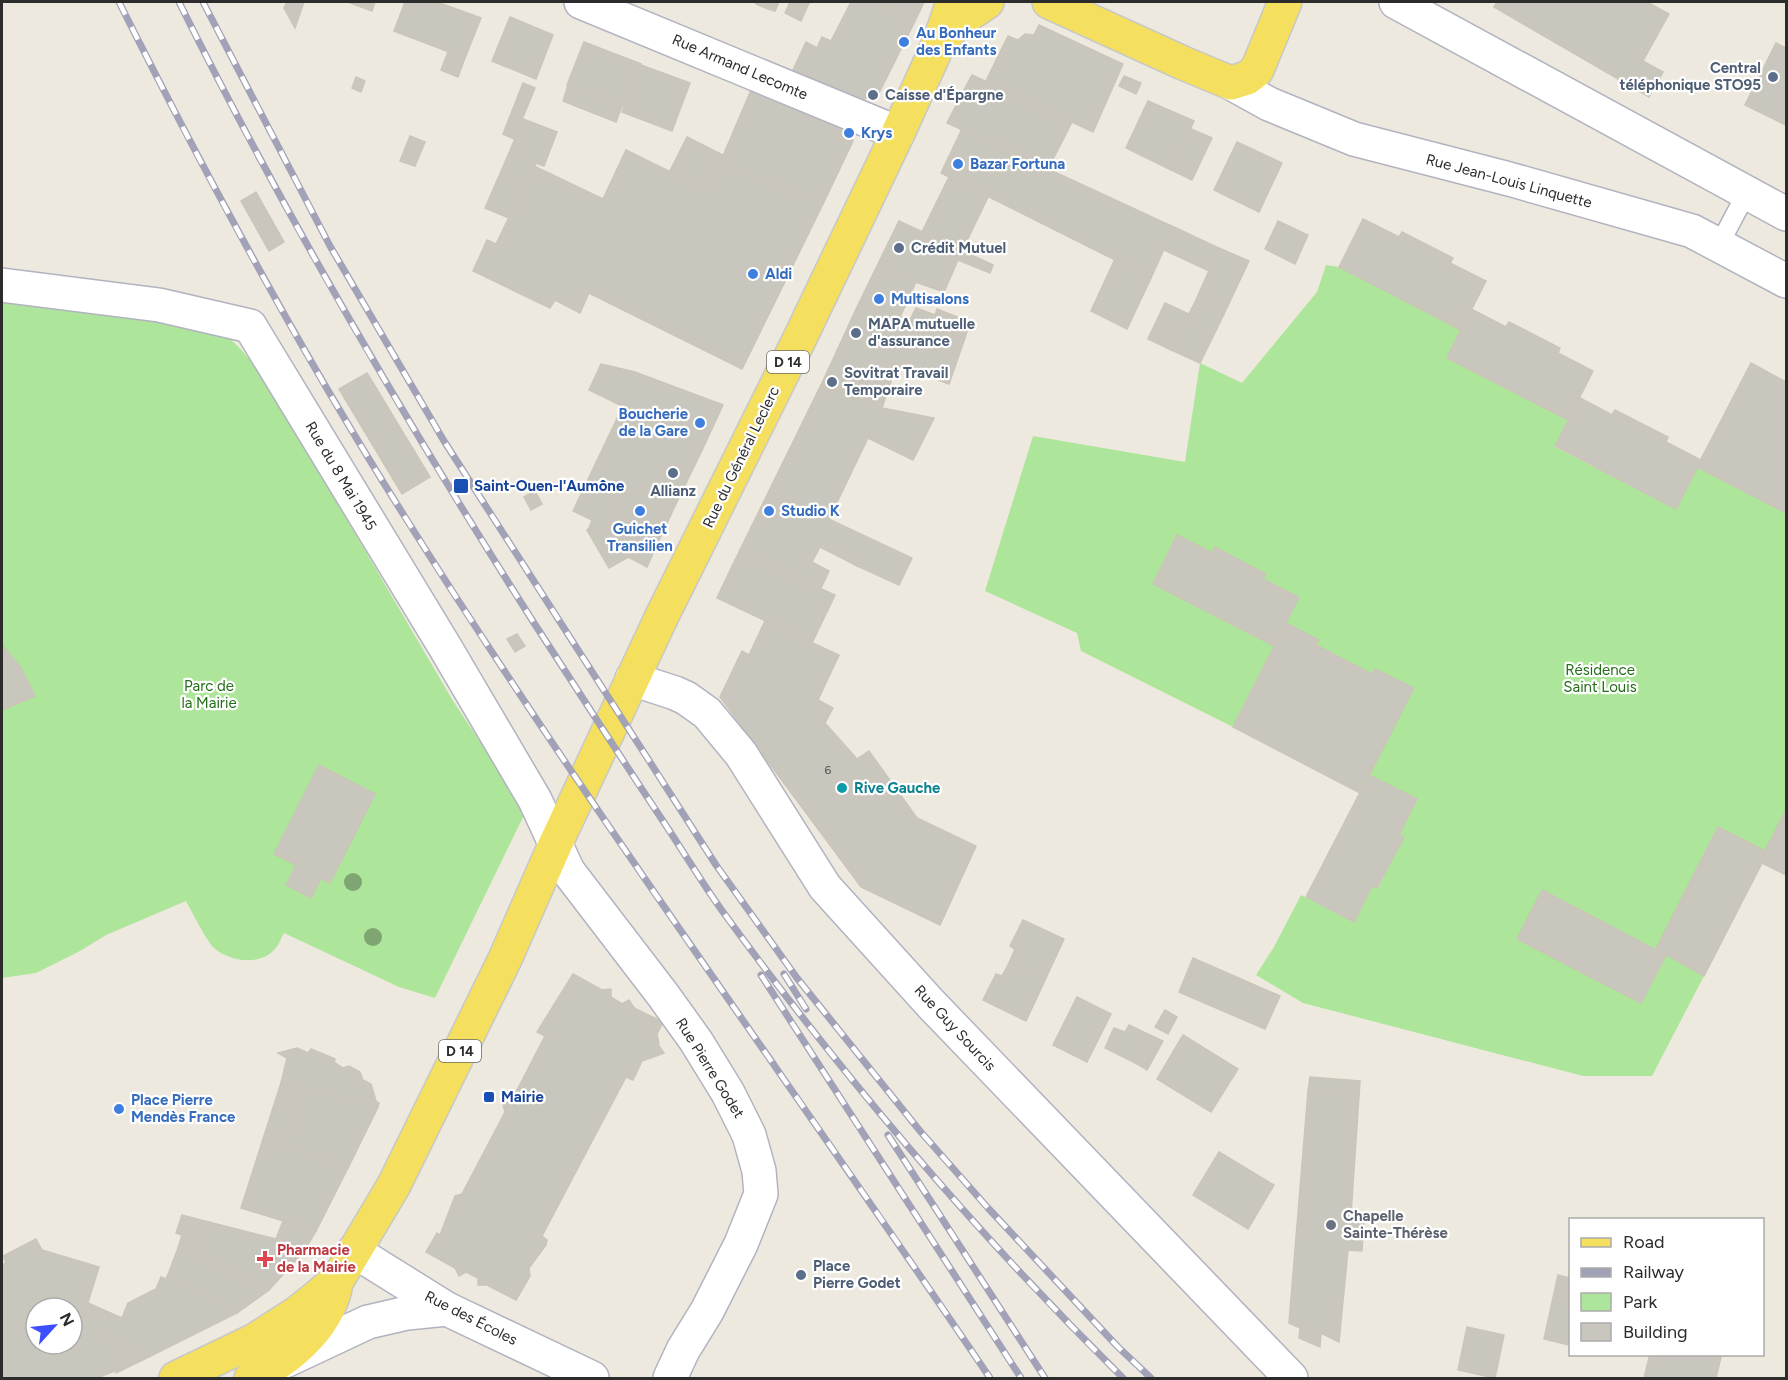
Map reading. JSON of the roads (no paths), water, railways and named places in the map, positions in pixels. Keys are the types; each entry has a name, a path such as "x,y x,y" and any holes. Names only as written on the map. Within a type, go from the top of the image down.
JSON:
{"main road":[{"name":"Rue du Général Leclerc","path":"555,845 632,679 898,133 939,43 953,2"},
{"path":"939,43 959,21 987,2"},
{"name":"Rue Jean-Louis Linquette","path":"1049,2 1231,83"},
{"path":"1231,83 1247,78 1257,70 1285,2"},
{"name":"D 14","path":"256,1376 304,1341 327,1311 346,1265 394,1185 442,1089 505,959 555,845"},
{"name":"D 14","path":"176,1378 255,1340 280,1325 317,1298 346,1265"}],"street":[{"name":"Rue Armand Lecomte","path":"582,2 898,133"},
{"path":"1396,2 1786,214"},
{"name":"Rue Jean-Louis Linquette","path":"1231,83 1269,104 1354,139 1509,178 1692,231 1786,281"},
{"name":"Rue du 8 Mai 1945","path":"2,285 159,305 250,326 535,800 555,845"},
{"name":"Rue Guy Sourcis","path":"632,679 675,693 707,713 741,754 825,887 931,1004 1292,1378"},
{"name":"Rue Pierre Godet","path":"555,845 568,871 663,994 696,1041 742,1119 755,1154 761,1194 741,1244 670,1378"},
{"name":"Rue des Écoles","path":"346,1265 447,1309 592,1378"},
{"path":"256,1376 368,1322 407,1313 447,1309"}],"lane":[{"path":"1719,245 1747,192"}],"railway":[{"path":"119,2 186,133 292,328 405,517 475,627 620,843 990,1378"},
{"path":"179,2 304,240 393,395 534,623 715,901 816,1035 914,1153 1016,1268 1123,1378"},
{"path":"203,2 330,246 444,441 716,865 797,978 920,1131 988,1208 1118,1347 1151,1378"},
{"path":"784,974 806,1009"},
{"path":"761,975 1021,1378"},
{"path":"888,1135 1045,1378"}],"place":[{"name":"Au Bonheur des Enfants","path":"904,42"},
{"name":"Central téléphonique STO95","path":"1773,77"},
{"name":"Caisse d'Épargne","path":"873,95"},
{"name":"Krys","path":"849,133"},
{"name":"Bazar Fortuna","path":"958,164"},
{"name":"Crédit Mutuel","path":"899,248"},
{"name":"Aldi","path":"753,274"},
{"name":"Multisalons","path":"879,299"},
{"name":"MAPA mutuelle d'assurance","path":"856,333"},
{"name":"Sovitrat Travail Temporaire","path":"832,382"},
{"name":"Boucherie de la Gare","path":"700,423"},
{"name":"Allianz","path":"673,473"},
{"name":"Saint-Ouen-l'Aumône","path":"461,486"},
{"name":"Guichet Transilien","path":"640,511"},
{"name":"Studio K","path":"769,511"},
{"name":"Rive Gauche","path":"842,788"},
{"name":"Mairie","path":"489,1097"},
{"name":"Place Pierre Mendès France","path":"119,1109"},
{"name":"Chapelle Sainte-Thérèse","path":"1331,1225"},
{"name":"Pharmacie de la Mairie","path":"265,1259"},
{"name":"Place Pierre Godet","path":"801,1275"}],"park label":[{"name":"Résidence Saint Louis","path":"1600,678"},
{"name":"Parc de la Mairie","path":"209,694"}]}
